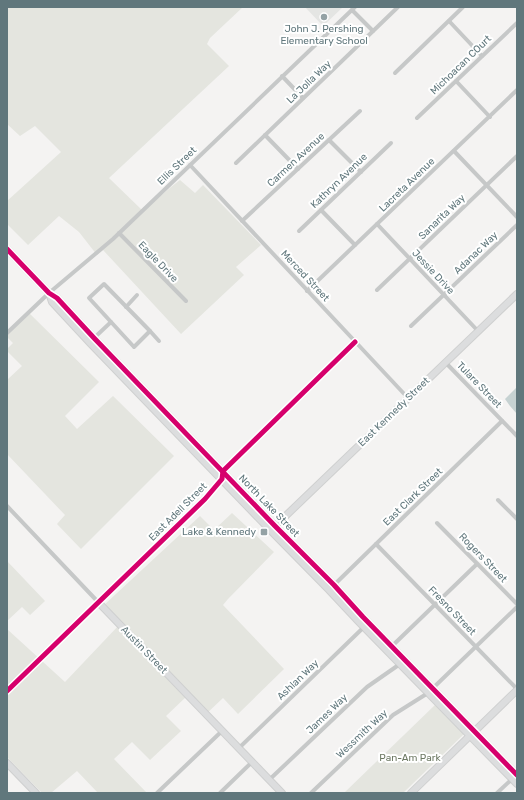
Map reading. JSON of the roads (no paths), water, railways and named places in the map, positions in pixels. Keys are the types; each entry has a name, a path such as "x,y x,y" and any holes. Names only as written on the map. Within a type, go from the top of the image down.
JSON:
{"street":[{"name":"La Jolla Way","path":"236,163 398,7"},
{"path":"395,73 463,7"},
{"path":"354,9 373,31"},
{"name":"Ellis Street","path":"7,333 49,293 119,233 354,9"},
{"path":"449,21 482,56"},
{"name":"Michoacan COurt","path":"417,118 517,23"},
{"path":"282,76 303,98"},
{"path":"456,81 490,116"},
{"name":"Lacreta Avenue","path":"307,291 517,90"},
{"name":"Carmen Avenue","path":"242,221 360,111"},
{"path":"265,135 298,169"},
{"path":"329,140 361,172"},
{"name":"Kathryn Avenue","path":"299,231 391,143"},
{"path":"454,151 517,217"},
{"name":"Sanarita Way","path":"377,290 517,156"},
{"name":"Merced Street","path":"190,166 408,398"},
{"path":"321,210 355,245"},
{"name":"Jessie Drive","path":"377,224 478,331"},
{"name":"Adanac Way","path":"411,326 517,225"},
{"name":"Eagle Drive","path":"119,233 186,301"},
{"name":"North Lake Street","path":"7,250 49,293 52,302 179,425 223,471 329,590 390,648 514,777 517,784"},
{"path":"150,331 134,347 89,298 104,284 150,331 159,341"},
{"name":"East Kennedy Street","path":"273,528 517,294"},
{"path":"126,307 138,295"},
{"path":"92,340 111,322"},
{"name":"North Lake Street","path":"92,340 179,435 222,479 334,585 366,625"},
{"path":"222,479 223,471 355,342"},
{"name":"Tulare Street","path":"446,363 517,436"},
{"name":"East Clark Street","path":"334,585 502,421"},
{"path":"179,425 179,435"},
{"name":"East Adell Street","path":"7,691 205,499 222,479"},
{"path":"498,500 517,519"},
{"name":"Austin Street","path":"7,506 239,748 280,793"},
{"name":"Rogers Street","path":"437,523 517,604"},
{"name":"Fresno Street","path":"376,544 517,689"},
{"path":"390,648 477,564"},
{"name":"Wessmith Way","path":"311,793 393,715 431,691 517,607"},
{"name":"Ashlan Way","path":"239,748 366,625"},
{"name":"North Lake Street","path":"390,648 400,664 431,691"},
{"name":"James Way","path":"269,780 367,687 400,664"},
{"path":"411,793 517,689"},
{"path":"158,793 222,731"},
{"path":"220,793 252,762"},
{"path":"7,763 36,793"},
{"path":"497,793 514,777"}],"place":[{"name":"John J. Pershing Elementary School","path":"324,17"},
{"name":"Lake & Kennedy","path":"264,532"}],"park label":[{"name":"Pan-Am Park","path":"410,758"}]}
